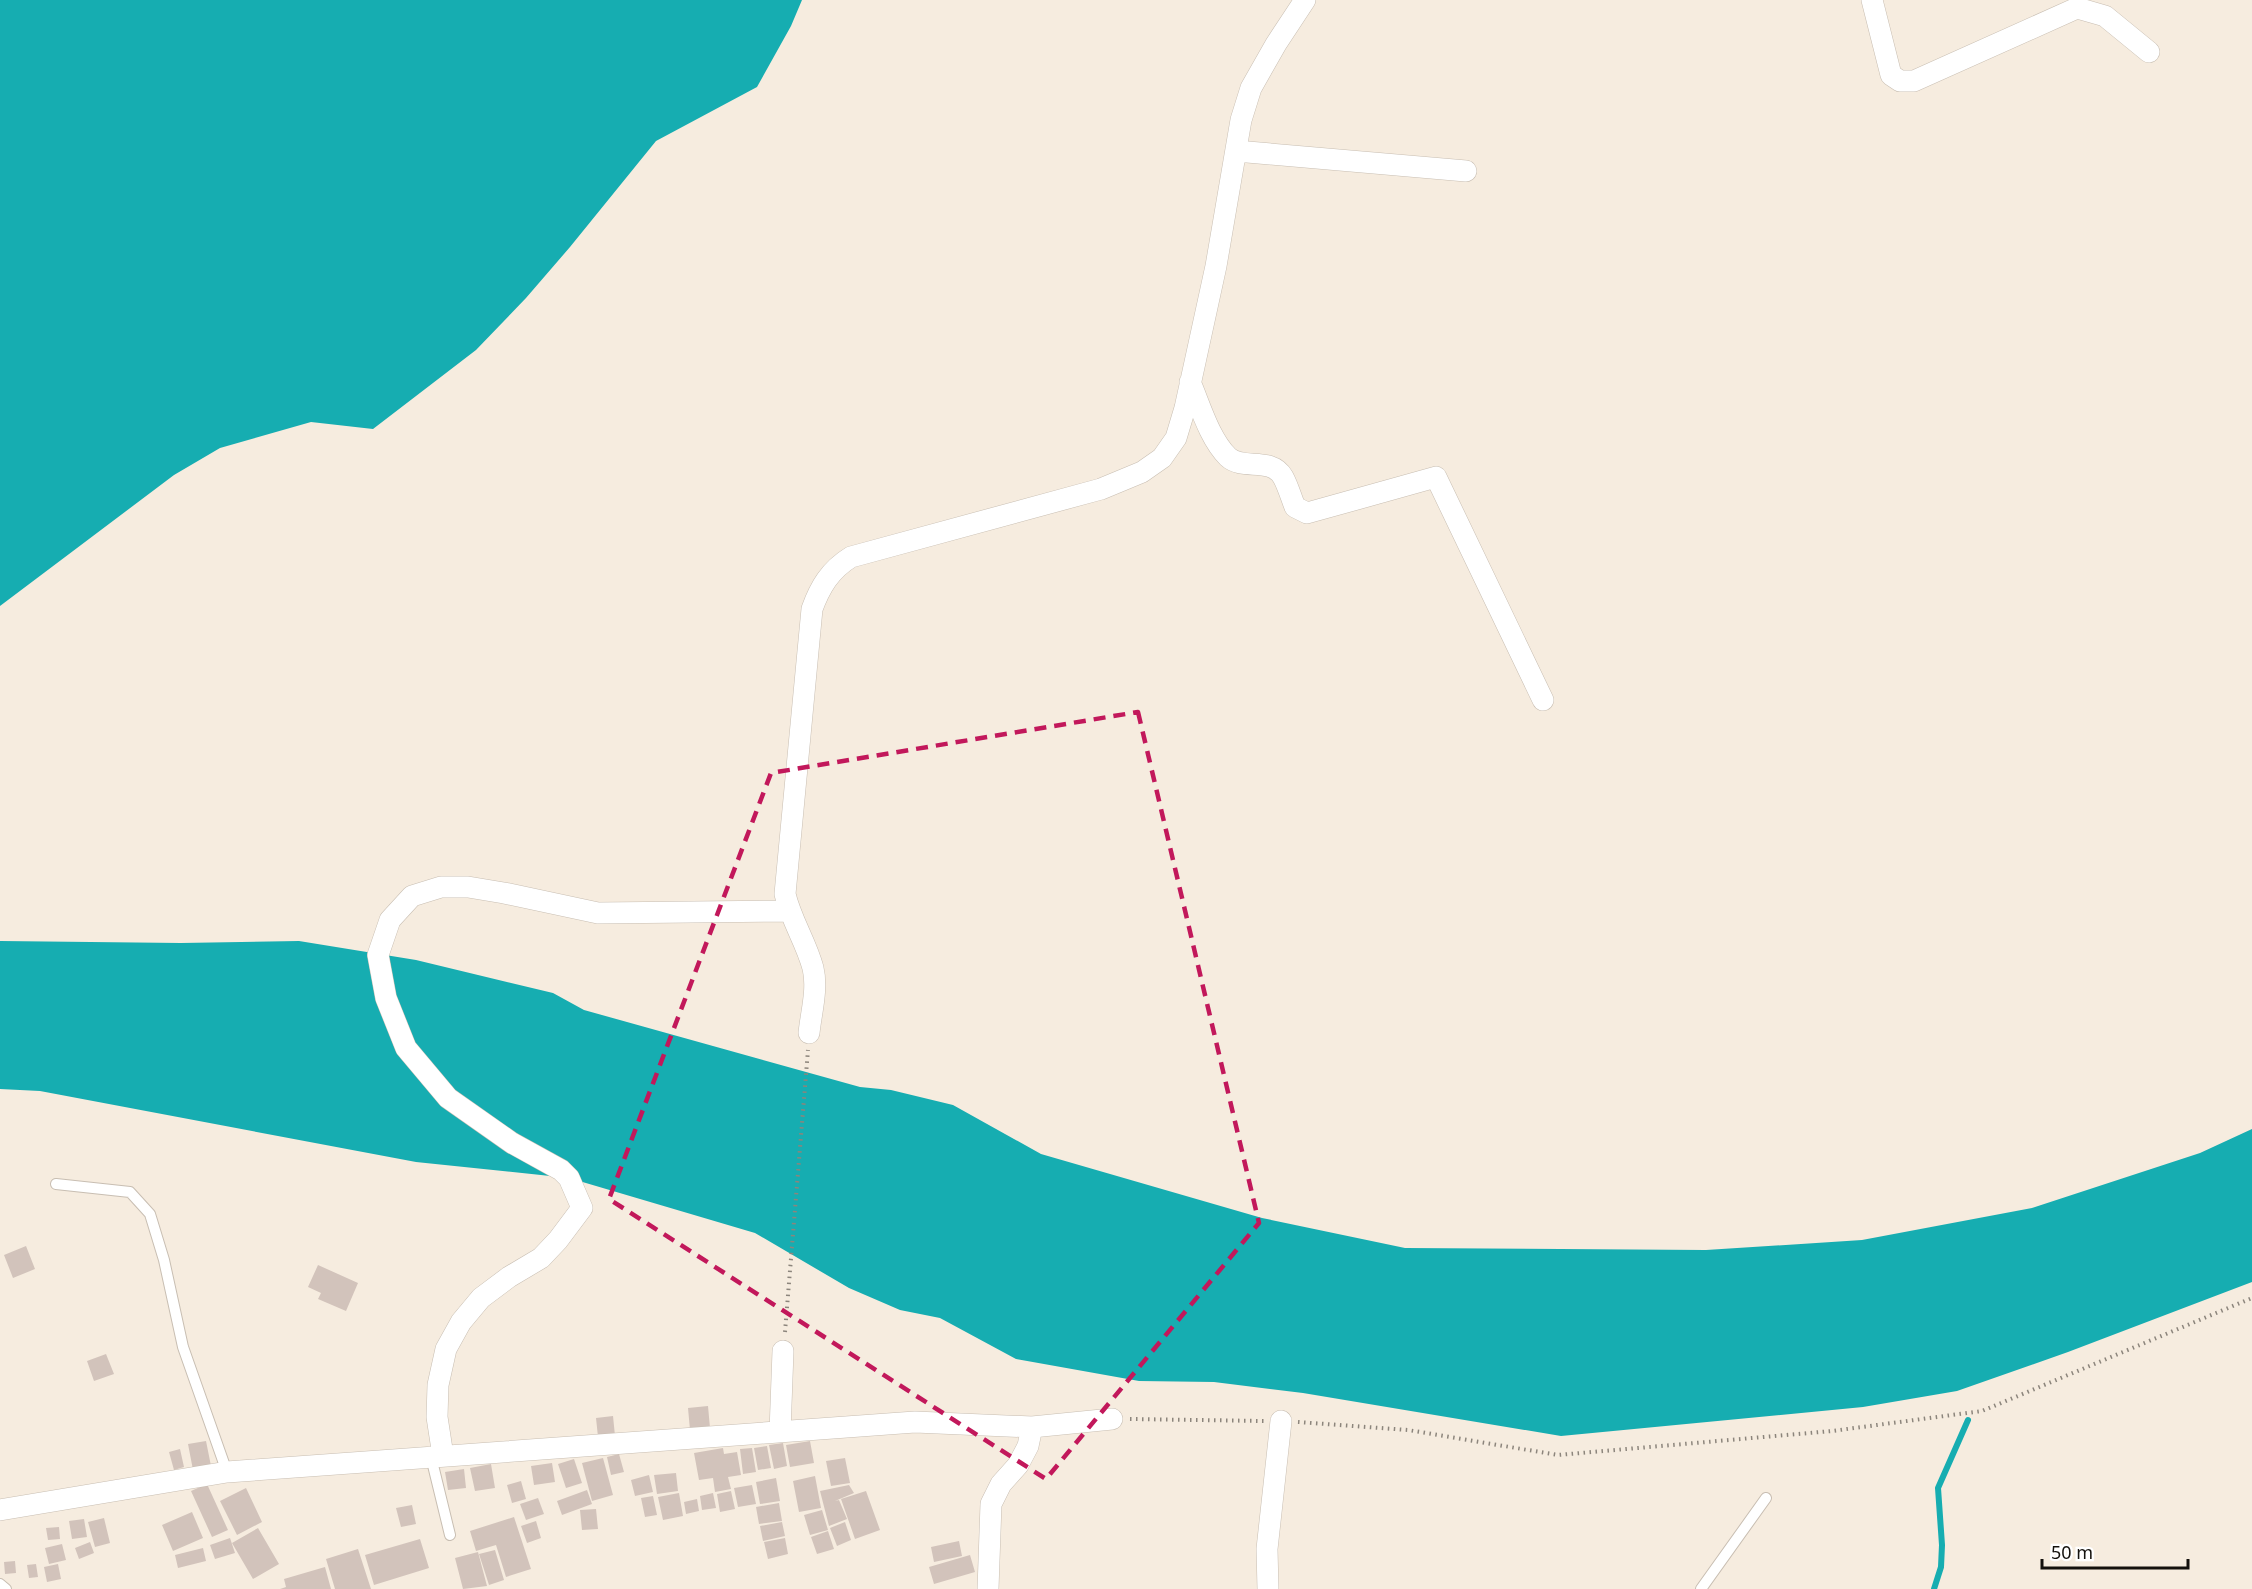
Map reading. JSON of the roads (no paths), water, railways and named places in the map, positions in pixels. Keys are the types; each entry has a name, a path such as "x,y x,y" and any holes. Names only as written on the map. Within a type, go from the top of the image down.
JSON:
{"street":[{"path":"809,1033 814,992 813,970 789,911 785,894 812,609 818,592 828,576 851,557 1101,489 1142,472 1162,458 1176,438 1190,382 1216,266 1242,120 1251,88 1305,0"},
{"path":"1872,0 1891,75 1900,81 1914,81 2077,8 2105,16 2149,52"},
{"path":"1236,151 1466,171"},
{"path":"1190,382 1215,439 1229,458 1245,463 1271,465 1282,475 1295,507 1307,513 1436,477 1543,700"},
{"path":"437,1456 438,1385 446,1349 461,1322 481,1298 509,1277 541,1258 582,1208 569,1178 561,1170 512,1143 448,1098 406,1048 386,998 378,955 390,920 412,896 441,887 468,887 598,913 789,911"},
{"path":"780,1432 783,1351"},
{"path":"0,1510 227,1472 915,1422 1032,1427 1112,1419"},
{"path":"1268,1589 1267,1549 1281,1421"},
{"path":"988,1589 991,1504 1001,1484 1018,1465 1028,1446 1032,1427"}],"lane":[{"path":"56,1184 130,1192 150,1214 164,1260 183,1347 227,1472"},
{"path":"437,1456 450,1535"},
{"path":"1701,1589 1766,1498"},
{"path":"0,1584 6,1589"}],"water":[{"path":"0,0 802,0 791,26 757,87 656,141 570,247 526,298 476,350 373,429 311,422 220,448 174,475 0,606"},
{"path":"0,941 181,943 299,941 416,960 553,993 584,1010 860,1087 891,1090 953,1105 1041,1154 1262,1218 1405,1248 1706,1250 1862,1240 2032,1208 2200,1153 2252,1129 2252,1282 2068,1352 1957,1391 1863,1407 1561,1436 1303,1393 1214,1382 1139,1381 1016,1359 940,1318 900,1310 849,1288 755,1233 569,1178 416,1162 40,1091 0,1089"}],"waterway":[{"path":"1934,1589 1941,1567 1942,1545 1938,1488 1968,1420"}]}
